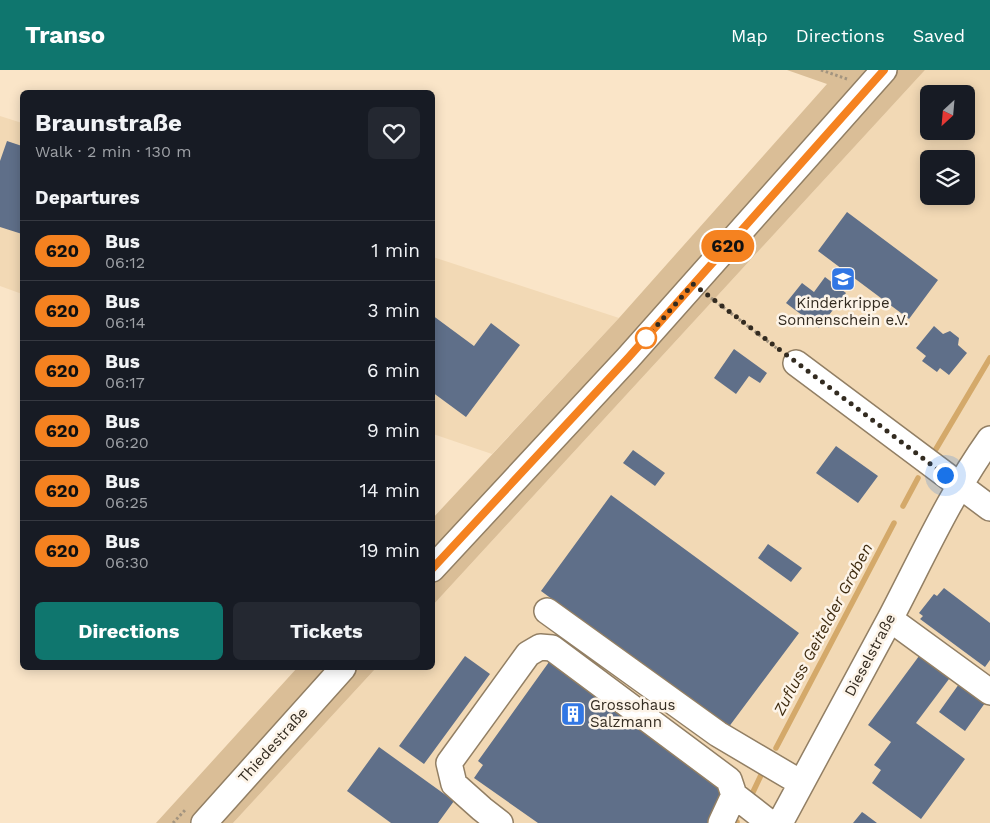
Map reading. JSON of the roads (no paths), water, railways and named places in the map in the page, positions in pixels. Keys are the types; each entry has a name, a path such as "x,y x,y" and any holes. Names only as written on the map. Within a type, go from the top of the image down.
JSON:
{"street":[{"path":"435,565 628,358 884,70"},
{"path":"796,363 990,508"},
{"name":"Dieselstraße","path":"780,823 890,619 930,540 990,439"},
{"path":"547,611 718,734 801,783"},
{"path":"890,619 990,692"},
{"path":"500,823 454,784 449,763 528,654 540,647 552,648 717,769 730,780 734,795 770,823"},
{"name":"Thiedestraße","path":"204,823 342,670"},
{"path":"721,823 734,795"}],"waterway":[{"name":"Zufluss Geitelder Graben","path":"936,449 990,358"},
{"name":"Zufluss Geitelder Graben","path":"903,506 918,478"},
{"name":"Zufluss Geitelder Graben","path":"776,748 894,523"},
{"name":"Zufluss Geitelder Graben","path":"753,792 762,773"}],"place":[{"name":"Kinderkrippe Sonnenschein e.V.","path":"843,279"},
{"name":"Grossohaus Salzmann","path":"573,714"}]}
